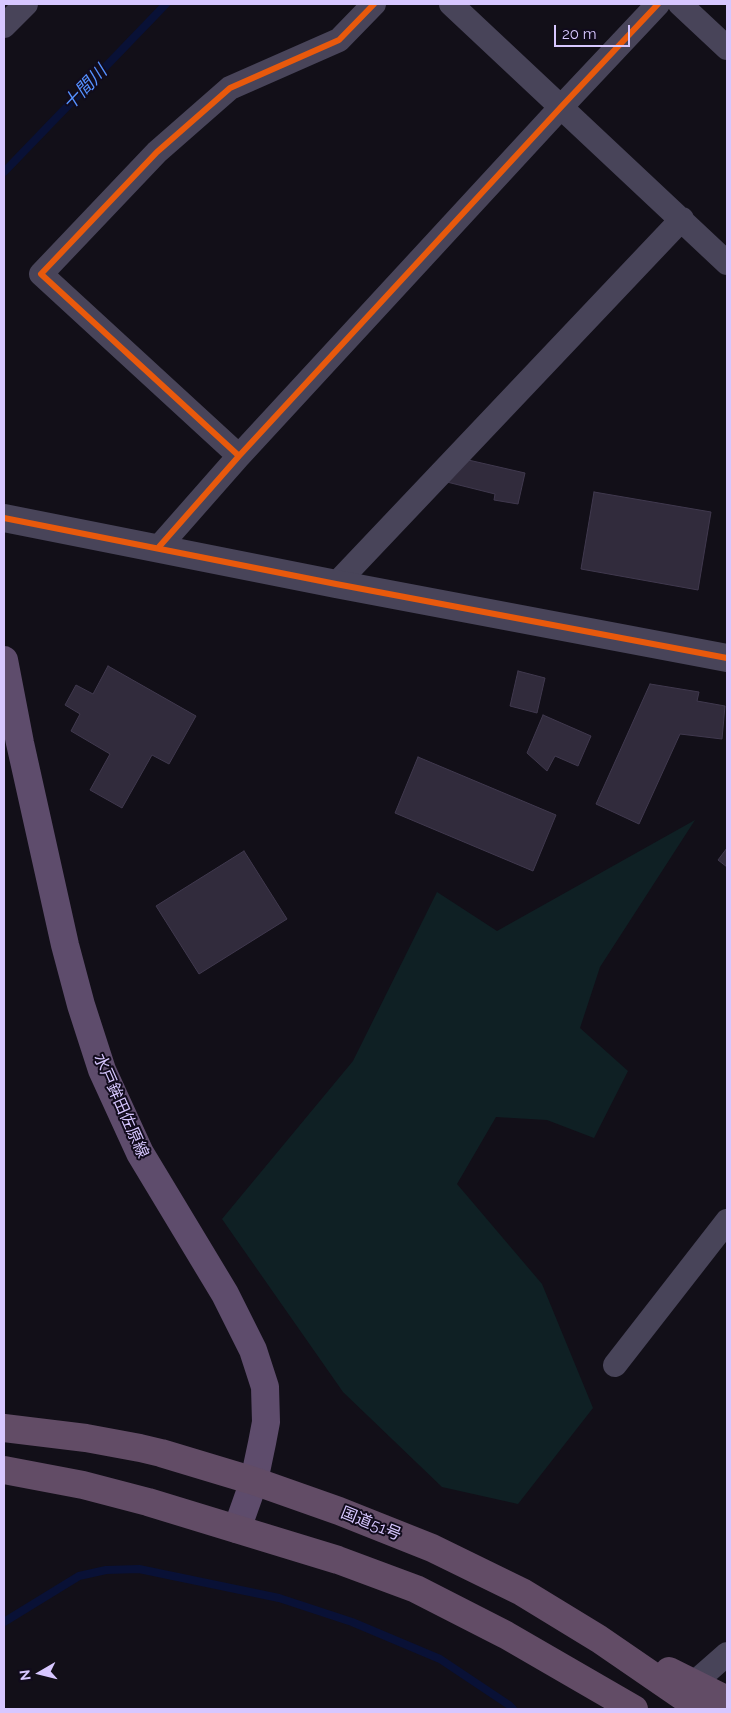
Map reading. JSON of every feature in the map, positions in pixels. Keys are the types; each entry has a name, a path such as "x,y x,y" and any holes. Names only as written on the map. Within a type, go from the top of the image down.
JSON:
{"highway":[{"name":"国道51号","path":"16,1430 86,1438 140,1448 254,1481 339,1511 432,1548 522,1592 599,1640 704,1697"},
{"path":"12,1471 83,1485 148,1502 338,1560 416,1589 506,1635 634,1709"},
{"path":"506,1635 572,1689 601,1709"}],"main road":[{"name":"水戸鉾田佐原線","path":"4,660 65,945 80,1005 102,1070 140,1153 225,1294 253,1350 264,1387 266,1422 254,1481 237,1529"}],"street":[{"path":"4,26 26,4"},
{"path":"239,456 41,274 157,152 230,88 339,40 374,4"},
{"path":"451,4 562,106 727,263"},
{"path":"158,548 239,456 658,4"},
{"path":"680,4 727,48"},
{"path":"336,584 682,219"},
{"path":"4,518 336,584 727,658"},
{"path":"615,1365 727,1221"},
{"path":"704,1697 727,1654"}],"shaded area":[{"path":"695,820 600,967 580,1028 628,1071 594,1138 547,1120 496,1117 457,1184 542,1284 593,1408 518,1504 442,1487 343,1392 222,1219 353,1061 437,892 497,931"}],"building":[{"path":"464,459 525,473 518,504 494,500 495,494 447,482"},
{"path":"594,492 711,512 698,590 581,569"},
{"path":"108,666 196,716 169,764 152,755 122,808 90,790 110,754 71,731 80,714 65,705 76,685 93,694"},
{"path":"518,671 545,678 537,713 510,706"},
{"path":"650,684 699,692 697,701 725,706 722,739 680,734 639,824 596,804"},
{"path":"543,715 591,736 578,766 555,756 547,771 527,753"},
{"path":"418,757 556,815 533,871 395,813"},
{"path":"727,848 727,867 718,860"},
{"path":"244,851 287,919 199,974 156,906"}],"waterway":[{"name":"十間川","path":"4,172 166,4"},
{"path":"4,1622 79,1576 106,1570 139,1569 279,1598 352,1622 440,1659 513,1709"}],"cycle path":[{"path":"239,456 41,274 157,152 230,88 339,40 374,4"},
{"path":"158,548 239,456 658,4"},
{"path":"4,518 336,584 727,658"}]}
